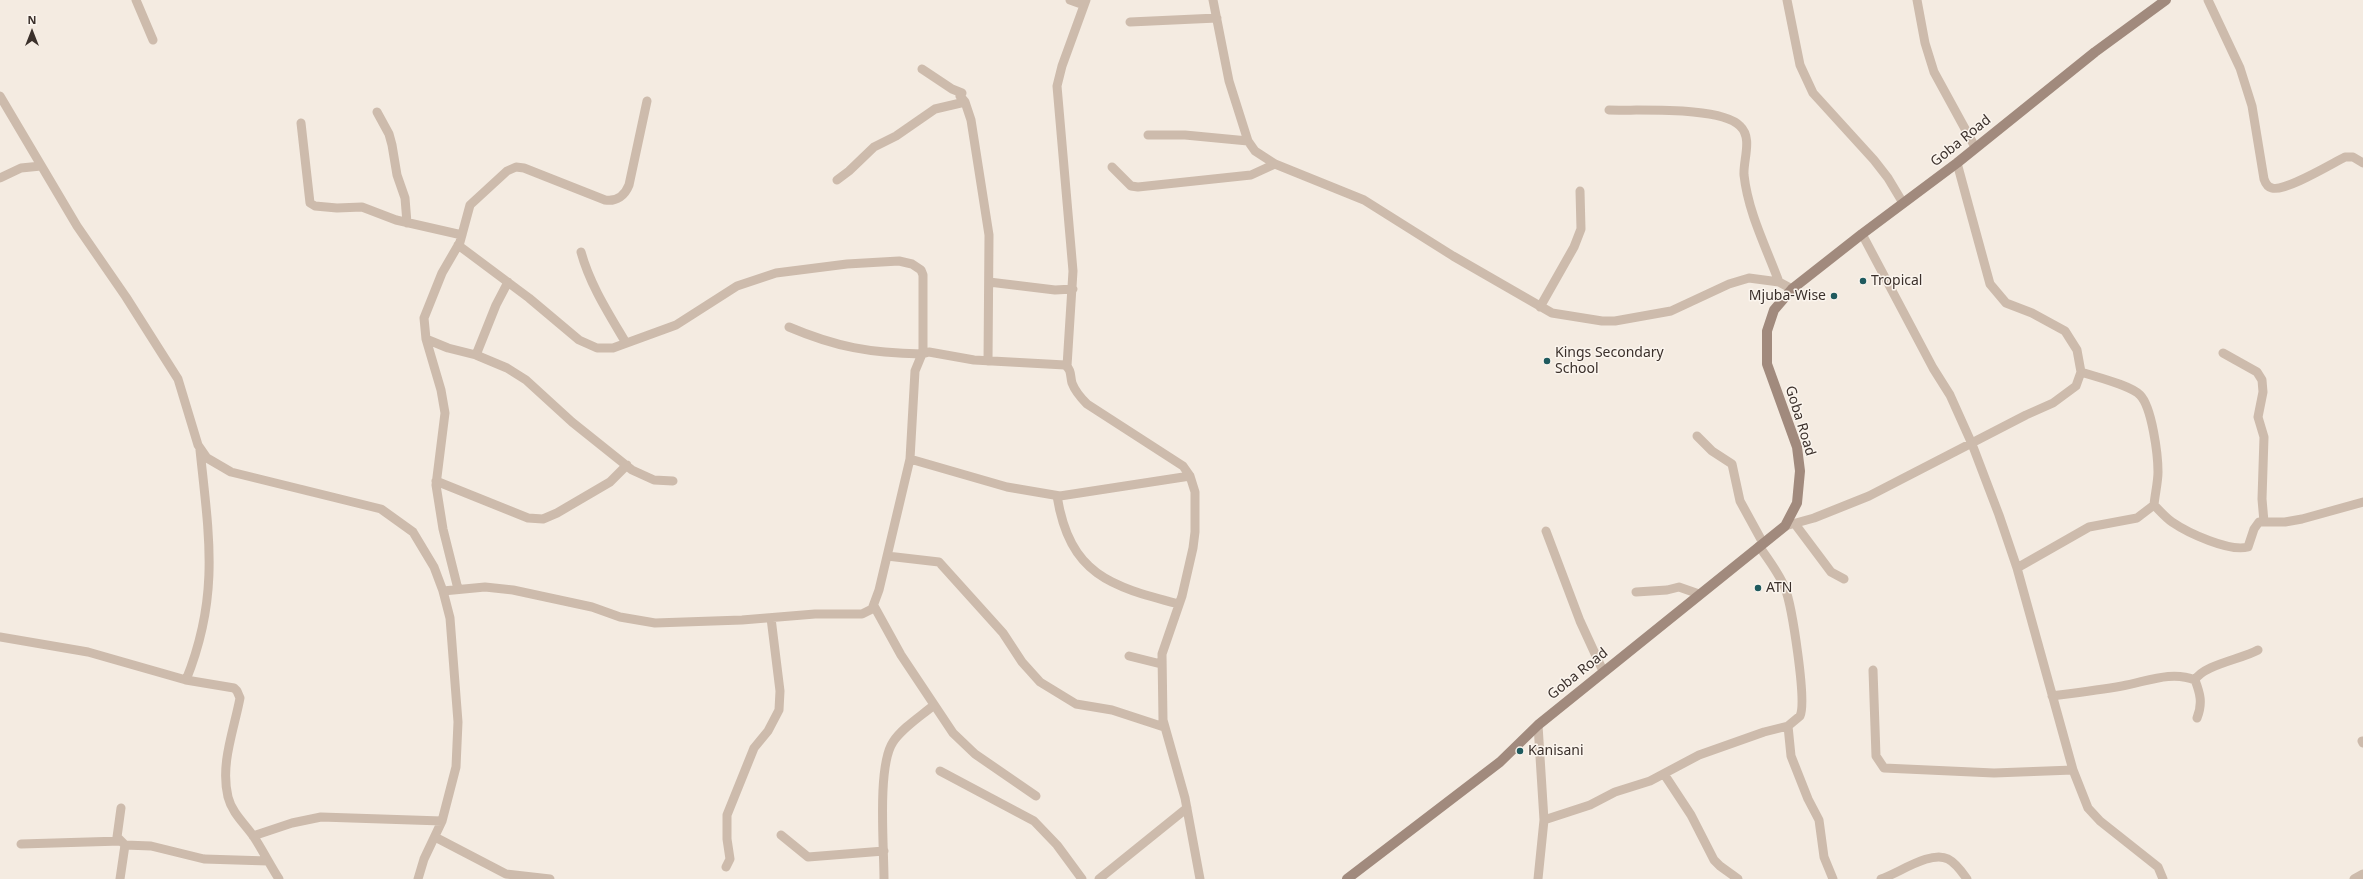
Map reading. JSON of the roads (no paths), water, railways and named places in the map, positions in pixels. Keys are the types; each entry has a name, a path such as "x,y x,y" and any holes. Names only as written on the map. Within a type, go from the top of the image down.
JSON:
{"main road":[{"name":"Goba Road","path":"1347,879 1500,762 1538,725 1784,526 1797,503 1800,470 1796,447 1767,364 1767,331 1774,310 1792,289 1902,203 1957,163 1975,146 2095,52 2166,0"}],"street":[{"path":"136,0 153,40"},
{"path":"1070,0 1085,3 1062,66 1057,86 1073,289 1067,366 1074,386 1087,404 1183,466 1190,476 1195,492 1195,532 1193,548 1179,604 1163,649 1161,664 1164,728 1187,808 1200,879"},
{"path":"1213,0 1229,81 1248,141 1255,151 1275,164 1364,200 1453,256 1540,307 1562,316 1615,321 1671,311 1740,280 1755,278 1779,282 1792,289"},
{"path":"1787,0 1800,65 1813,93 1874,160 1888,178 1902,203"},
{"path":"1917,0 1925,43 1934,72 1975,146"},
{"path":"2208,0 2240,68 2252,106 2264,179 2268,186 2272,188 2285,186 2345,157 2353,157 2363,163"},
{"path":"1130,22 1217,18"},
{"path":"922,69 952,89 962,93 960,96 965,102 971,120 976,165 988,229 988,361"},
{"path":"0,96 18,123 41,166 77,226 126,296 178,379 200,450 210,544 210,588 197,652 186,680"},
{"path":"458,590 444,529 436,481 445,413 441,390 426,339 425,316 444,268 458,245 470,205 507,171 516,167 524,168 605,200 614,201 623,195 629,185 647,101"},
{"path":"837,180 849,171 874,147 896,136 935,109 965,102"},
{"path":"1609,110 1692,112 1720,116 1733,120 1741,127 1746,137 1744,172 1747,196 1779,282"},
{"path":"377,112 389,134 392,145 397,175 405,198 407,223"},
{"path":"301,123 310,202 315,206 337,208 362,207 407,223 462,235"},
{"path":"1148,135 1185,134 1248,141"},
{"path":"1784,526 1795,524 1869,496 2026,415 2053,403 2074,390 2081,372 2077,350 2068,334 2032,313 2006,303 1990,284 1957,163"},
{"path":"1112,167 1131,186 1138,187 1251,175 1275,164"},
{"path":"0,178 21,168 41,166"},
{"path":"1540,307 1574,247 1581,229 1580,191"},
{"path":"1862,234 1933,368 1950,395 1972,444 2017,568 2073,770 2088,808 2100,821 2158,867 2163,879"},
{"path":"444,591 485,587 513,590 592,607 620,617 649,622 771,618 815,614 862,614 871,610 874,606 887,556 910,459 915,371 922,353 923,275 921,270 912,264 899,261 847,264 766,276 737,286 676,325 609,349 588,345 458,245"},
{"path":"581,252 585,266 602,302 626,344"},
{"path":"476,355 496,305 508,282"},
{"path":"989,282 1055,290 1073,289"},
{"path":"789,327 835,344 877,353 922,353 988,361 1067,366"},
{"path":"426,339 448,348 476,355 507,368 526,380 572,422 627,465 647,478 673,481"},
{"path":"2222,353 2257,372 2262,380 2263,392 2258,417 2264,437 2262,499 2264,522"},
{"path":"2017,568 2086,528 2137,518 2154,505 2158,474 2157,461 2146,403 2140,395 2132,390 2081,372"},
{"path":"1544,820 1590,805 1615,792 1636,786 1664,774 1683,762 1699,755 1764,732 1788,726 1800,716 1802,707 1791,608 1783,582 1761,544 1740,501 1732,464 1712,451 1697,436"},
{"path":"200,450 213,463 231,472 367,505 388,513 413,532 434,567 444,591 450,618 458,722 456,767 442,821 424,859 418,879"},
{"path":"910,459 1007,487 1057,496 1075,495 1190,476"},
{"path":"436,481 528,518 543,518 557,513 610,482 627,465"},
{"path":"1057,496 1063,524 1086,564 1094,572 1110,582 1179,604"},
{"path":"2154,505 2172,522 2196,535 2238,548 2248,547 2256,524 2302,519 2363,502"},
{"path":"1795,524 1831,572 1844,579"},
{"path":"1546,531 1580,621 1603,672"},
{"path":"887,556 938,562 1003,634 1030,672 1050,690 1076,704 1112,710 1164,728"},
{"path":"1636,592 1667,590 1679,587 1699,594"},
{"path":"874,606 901,655 934,705 965,746 1036,796"},
{"path":"726,866 730,859 726,833 727,815 754,748 768,731 779,710 778,670 771,618"},
{"path":"0,637 88,652 186,680 234,688 238,692 239,704 227,756 226,789 233,810 253,836 279,879"},
{"path":"2195,680 2202,671 2248,656 2258,650"},
{"path":"1129,656 1161,664"},
{"path":"1873,670 1876,756 1884,768 1994,773 2073,770"},
{"path":"2052,696 2123,686 2167,676 2188,677 2195,680"},
{"path":"2195,680 2201,703 2197,718"},
{"path":"884,879 883,774 887,752 896,737 934,705"},
{"path":"1538,725 1544,820 1538,879"},
{"path":"1788,726 1791,756 1808,799 1819,820 1824,857 1833,879"},
{"path":"940,771 1034,821 1056,845 1082,879"},
{"path":"1664,774 1691,815 1714,860 1738,879"},
{"path":"120,879 123,843 117,837 122,808"},
{"path":"1099,879 1187,808"},
{"path":"253,836 292,823 321,817 442,821"},
{"path":"781,835 808,857 884,851"},
{"path":"435,837 506,874 550,879"},
{"path":"21,844 123,843 151,846 204,859 268,861"},
{"path":"1881,879 1927,859 1936,857 1950,860 1967,879"},
{"path":"2354,879 2363,874"}],"place":[{"name":"Tropical","path":"1863,281"},
{"name":"Mjuba-Wise","path":"1834,296"},
{"name":"Kings Secondary School","path":"1547,361"},
{"name":"ATN","path":"1758,588"},
{"name":"Kanisani","path":"1520,751"}]}
